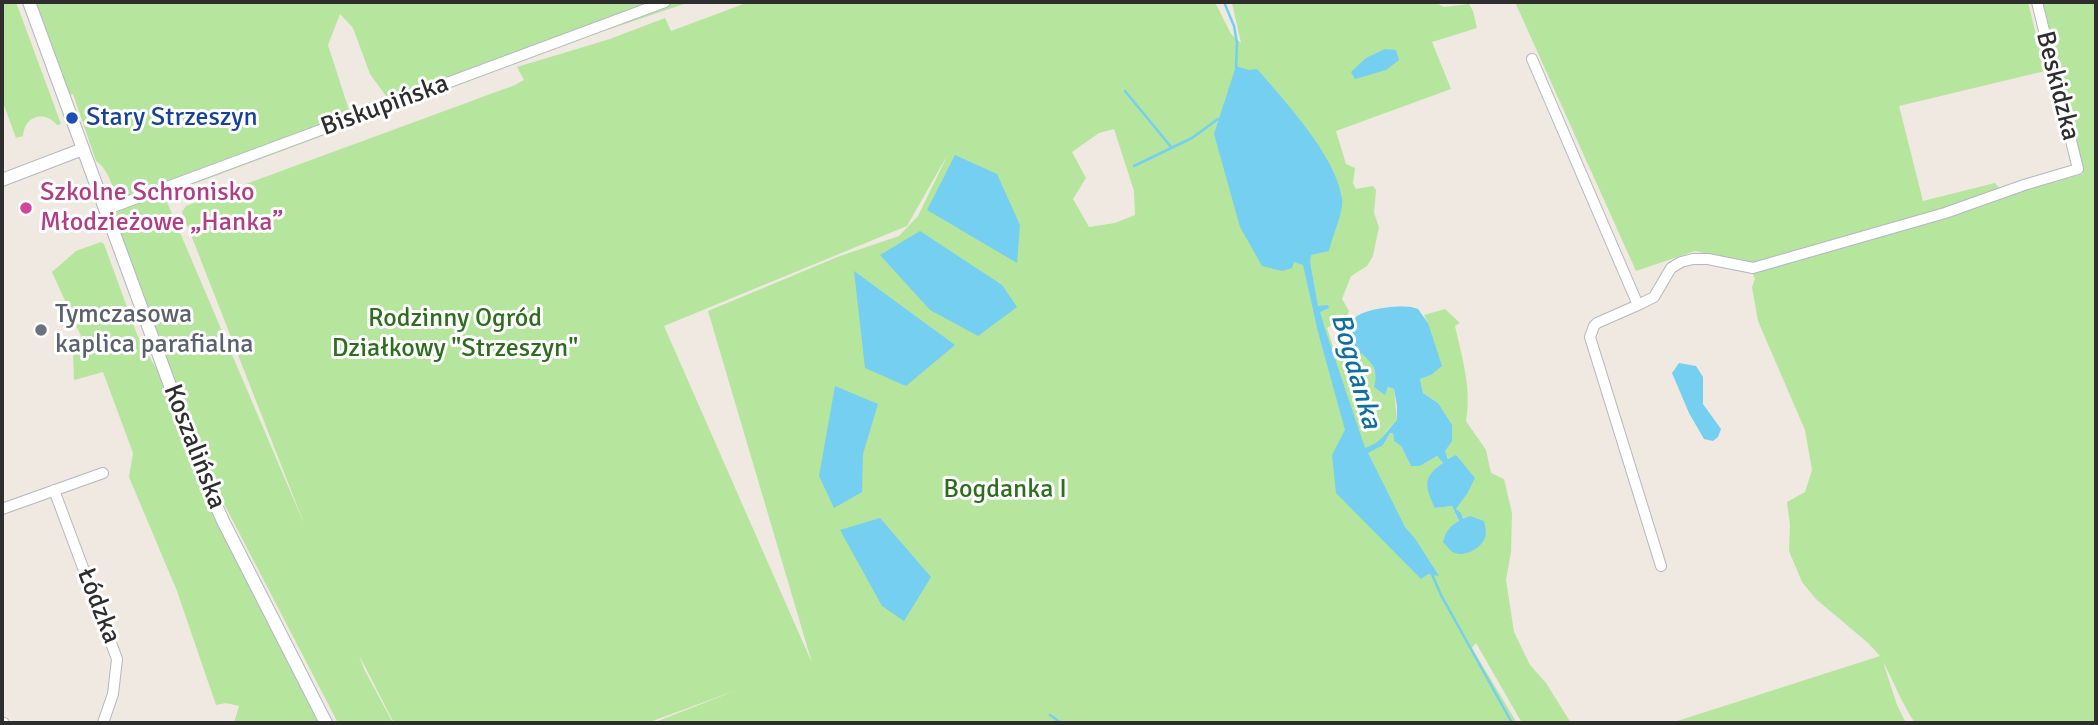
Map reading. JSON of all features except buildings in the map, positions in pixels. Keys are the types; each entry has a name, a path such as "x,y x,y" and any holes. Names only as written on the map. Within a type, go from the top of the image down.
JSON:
{"street":[{"name":"Koszalińska","path":"29,2 212,497 326,723"},
{"name":"Biskupińska","path":"105,210 666,2"},
{"name":"Beskidzka","path":"1638,305 1654,297 1671,268 1681,262 1708,259 1753,268 1945,213 2078,169 2037,2"},
{"path":"1532,60 1638,305 1597,323 1590,337 1661,566"},
{"path":"2,180 83,149"},
{"path":"2,509 103,473"},
{"name":"Łódzka","path":"54,491 117,659 113,694 103,723"}],"green space":[{"path":"2,2 16,2 61,124 36,117 27,124 23,136 16,138 2,100"},
{"path":"34,2 690,2 601,32 164,195 305,526 182,212 186,206 515,85 524,80 517,67 610,39 665,18 671,31 749,2 1215,2 1231,34 1241,43 1232,3 1237,2 1434,2 1444,7 1469,4 1477,28 1432,42 1451,89 1336,131 1346,164 1355,168 1353,183 1356,189 1373,186 1376,190 1374,213 1379,227 1373,256 1367,266 1351,276 1342,299 1349,311 1346,319 1327,328 1334,350 1355,344 1355,349 1370,360 1385,395 1388,387 1394,389 1397,420 1379,443 1383,445 1390,433 1393,433 1394,441 1401,446 1411,466 1420,466 1437,456 1443,463 1436,468 1435,508 1452,506 1459,522 1446,533 1462,520 1456,509 1467,494 1445,452 1438,403 1423,393 1420,379 1431,375 1428,323 1424,315 1445,309 1460,323 1455,326 1467,385 1466,421 1486,450 1491,473 1504,479 1512,513 1511,552 1506,580 1514,632 1530,665 1546,683 1571,723 1522,723 1476,643 1472,648 1517,723 653,723 737,690 647,723 394,723 359,655 393,723 338,723 208,473 113,212 120,210 111,183 105,170 96,161 73,94 68,95","holes":["340,14 353,28 370,74 386,96 349,110 328,45","1114,129 1134,191 1135,215 1115,223 1089,227 1073,199 1086,178 1072,152 1099,133","948,154 918,216 899,236 840,256 708,311 812,663 664,326 907,226"]},
{"path":"1515,2 2028,2 2045,71 1899,106 1923,201 1995,183 2005,196 2083,174 2043,2 2096,2 2096,723 1915,723 1883,662 1906,723 1671,723 1880,656 1816,599 1802,582 1789,551 1787,502 1805,492 1812,470 1805,430 1758,321 1752,287 1755,279 1749,264 1695,251 1636,271"},
{"path":"101,242 138,337 161,377 321,723 234,723 239,706 226,703 216,705 177,591 129,477 133,453 103,372 74,380 73,351 85,345 52,272 76,251"}],"water":[{"path":"1385,49 1396,50 1399,60 1386,70 1355,79 1351,72 1366,58"},
{"path":"1236,66 1249,70 1257,69 1308,130 1338,183 1342,204 1329,251 1311,255 1310,262 1318,306 1328,305 1329,308 1320,312 1365,448 1380,440 1397,420 1397,406 1394,389 1388,387 1385,395 1374,387 1376,374 1372,365 1355,349 1351,330 1353,320 1374,310 1412,307 1418,309 1428,323 1442,366 1431,375 1420,379 1423,393 1438,403 1452,425 1452,441 1445,451 1448,459 1456,455 1475,478 1456,509 1463,519 1470,516 1484,521 1486,534 1483,542 1470,552 1460,554 1451,551 1443,542 1449,529 1459,521 1452,506 1435,508 1429,494 1427,483 1431,473 1443,463 1437,456 1420,466 1411,466 1401,446 1394,441 1393,433 1390,433 1383,445 1368,453 1405,527 1439,576 1428,574 1421,579 1336,493 1332,455 1345,430 1303,265 1294,262 1292,268 1282,271 1262,266 1240,227 1214,134"},
{"path":"955,155 997,174 1020,225 1017,263 927,210"},
{"path":"920,231 1002,285 1017,307 978,336 930,310 880,255"},
{"path":"854,271 955,345 906,386 865,368"},
{"path":"1679,363 1696,366 1703,377 1703,404 1721,429 1713,441 1704,439 1689,413 1672,373"},
{"path":"835,386 878,404 863,454 862,492 834,508 819,476"},
{"path":"880,518 931,577 904,621 882,606 840,530"}],"waterway":[{"name":"Bogdanka","path":"1224,2 1234,26 1237,43 1236,67"},
{"path":"1125,91 1172,148"},
{"path":"1134,166 1192,138 1218,119"},
{"name":"Bogdanka","path":"1431,572 1512,723"},
{"path":"1050,715 1061,723"}],"place":[{"name":"Stary Strzeszyn","path":"72,118"},
{"name":"Szkolne Schronisko Młodzieżowe „Hanka”","path":"26,208"},
{"name":"Tymczasowa kaplica parafialna","path":"41,330"}],"park label":[{"name":"Rodzinny Ogród Działkowy \"Strzeszyn\"","path":"455,334"},
{"name":"Bogdanka I","path":"1005,490"}]}
